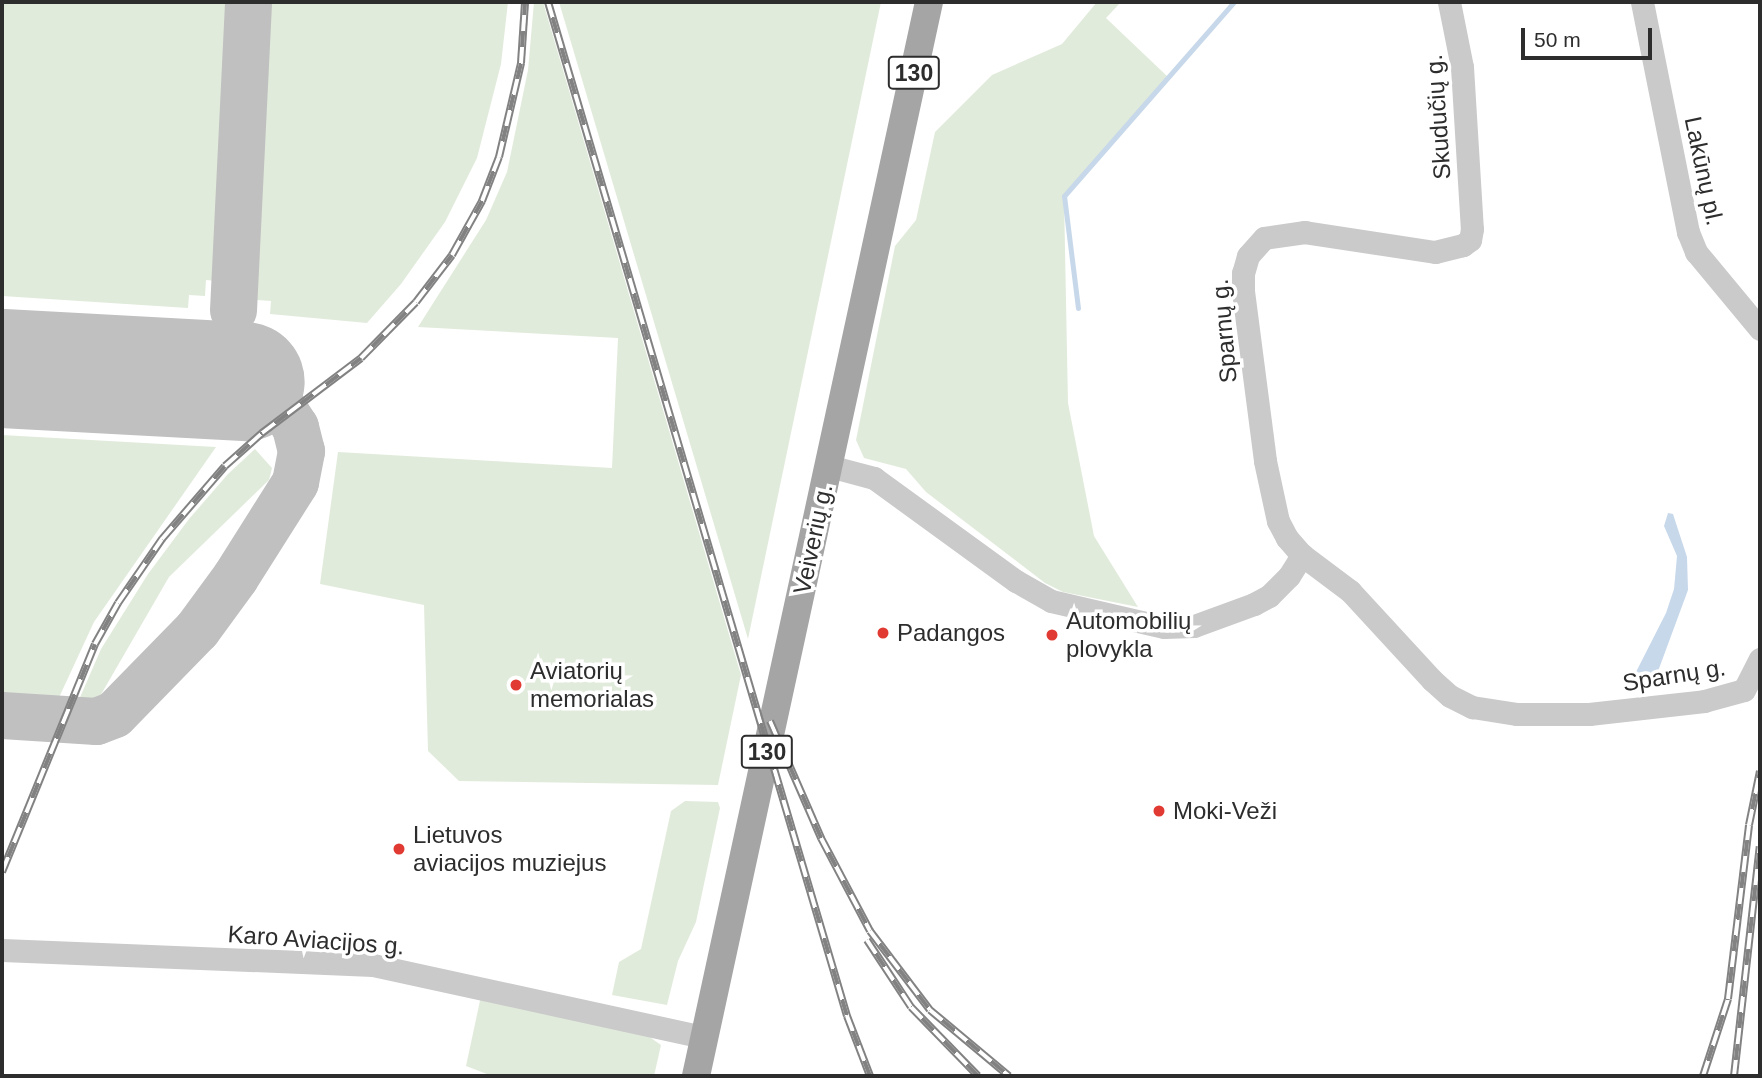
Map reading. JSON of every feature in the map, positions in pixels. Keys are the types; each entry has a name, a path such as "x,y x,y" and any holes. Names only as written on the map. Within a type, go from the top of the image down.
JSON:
{"main road":[{"name":"Veiverių g.","path":"696,1076 929,2"}],"street":[{"name":"Skudučių g.","path":"1449,2 1462,67 1472,229"},
{"name":"Lakūnų pl.","path":"1642,2 1654,50 1680,206 1688,232 1696,252 1760,330"},
{"name":"Sparnų g.","path":"1472,229 1470,240 1450,250 1418,250 1305,232 1264,238 1248,256 1243,272 1243,291 1265,461 1278,521 1287,538 1302,555 1350,591 1450,696 1472,706 1517,715 1589,715 1704,701 1744,690 1760,660"},
{"path":"829,466 874,478 1016,581 1051,601 1164,627 1194,626 1254,604 1269,596 1289,576 1302,555"},
{"name":"Karo Aviacijos g.","path":"2,950 373,965 704,1037"}],"green space":[{"path":"2,2 232,2 216,281 206,280 205,296 189,295 188,308 2,296"},
{"path":"263,2 508,2 501,64 477,158 445,222 401,284 367,323 270,314 271,301 257,300 258,283 247,282"},
{"path":"534,2 543,2 741,675 718,785 459,781 428,751 424,605 320,584 338,452 612,468 618,338 418,327 486,220 507,172 528,70"},
{"path":"559,2 881,2 748,639"},
{"path":"1097,2 1121,2 1106,18 1168,77 1064,197 1068,403 1094,536 1138,607 1063,592 1045,583 926,492 906,469 864,458 856,440 895,246 916,220 935,132 992,75 1062,44"},
{"path":"2,435 216,447 94,622 56,704 2,701"},
{"path":"255,449 272,468 269,480 169,577 99,698 78,702 101,649 148,574 189,519 228,474"},
{"path":"685,801 718,802 720,808 696,922 678,961 667,1005 612,995 619,962 641,949 671,811"},
{"path":"481,996 644,1033 661,1045 654,1076 492,1076 466,1066"}],"water":[{"path":"1668,513 1673,514 1687,557 1688,590 1657,674 1644,681 1636,672 1666,613 1674,589 1677,556 1664,526"}],"waterway":[{"path":"1078,308 1064,196 1234,2"}],"taxiway":[{"path":"233,310 248,2"},
{"path":"2,715 96,721 114,714 197,629 235,577 295,482 301,451 295,427 282,407 263,390 245,381"}],"runway":[{"path":"2,368 245,381"}],"railway":[{"path":"2,872 95,644 118,603 162,539 225,466 262,433 361,358 416,302 452,255 482,201 499,157 521,63 525,2"},
{"path":"548,2 847,1016 870,1076"},
{"path":"770,721 821,838 870,931 930,1010 1009,1076"},
{"path":"1703,1076 1728,999 1749,825 1760,771"},
{"path":"1734,1076 1760,846"},
{"path":"867,940 911,1007 978,1076"}],"place":[{"name":"Padangos","path":"883,633"},
{"name":"Automobilių plovykla","path":"1052,635"},
{"name":"Aviatorių memorialas","path":"516,685"},
{"name":"Moki-Veži","path":"1159,811"},
{"name":"Lietuvos aviacijos muziejus","path":"399,849"}]}
